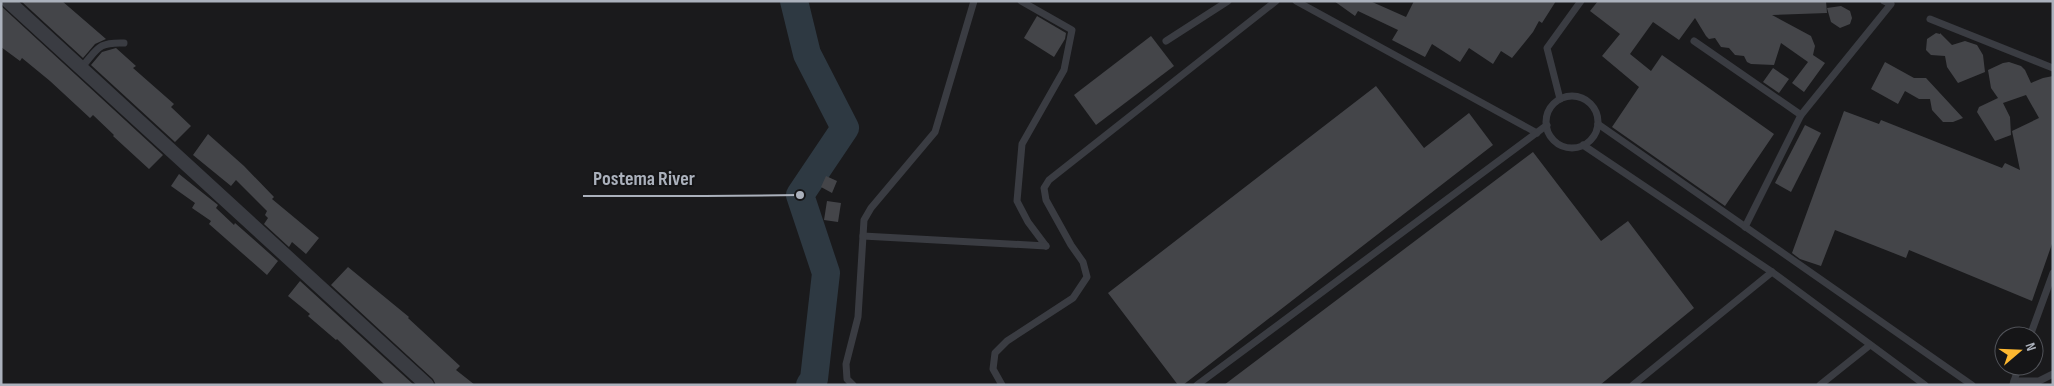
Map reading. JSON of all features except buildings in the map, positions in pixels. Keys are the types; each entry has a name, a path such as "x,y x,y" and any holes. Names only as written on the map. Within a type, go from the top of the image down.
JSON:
{"street":[{"path":"8,1 427,385"}],"lane":[{"path":"853,385 847,379 846,364 858,317 864,220 870,208 936,132 974,1"},
{"path":"863,236 1046,246 1028,222 1017,201 1022,144 1064,70 1072,30 1021,1"},
{"path":"1166,41 1228,1"},
{"path":"1002,385 993,369 995,353 1007,341 1073,298 1087,277 1083,262 1071,245 1046,200 1044,188 1049,180 1276,1"},
{"path":"1296,1 1537,133"},
{"path":"1560,99 1547,48 1581,1"},
{"path":"1745,228 1801,114 1891,4 1884,1"},
{"path":"1930,19 2053,68"},
{"path":"1694,41 1801,114"},
{"path":"81,68 102,44 108,42 124,43"},
{"path":"1567,96 1583,98 1594,108 1598,124 1593,137 1583,145 1567,147 1554,139 1547,125 1549,110 1560,99 1567,96"},
{"path":"1598,124 1972,385"},
{"path":"1197,385 1547,125"},
{"path":"1583,145 1772,272 1925,385"},
{"path":"1633,385 1772,272"},
{"path":"2034,326 2050,288 2053,273"},
{"path":"1820,385 1870,344"},
{"path":"2013,383 2039,381 2053,374"}],"waterway":[{"path":"794,1 807,54 845,128 800,195 826,273 814,379 810,385"}],"place":[{"name":"Postema River","path":"800,195"}]}
